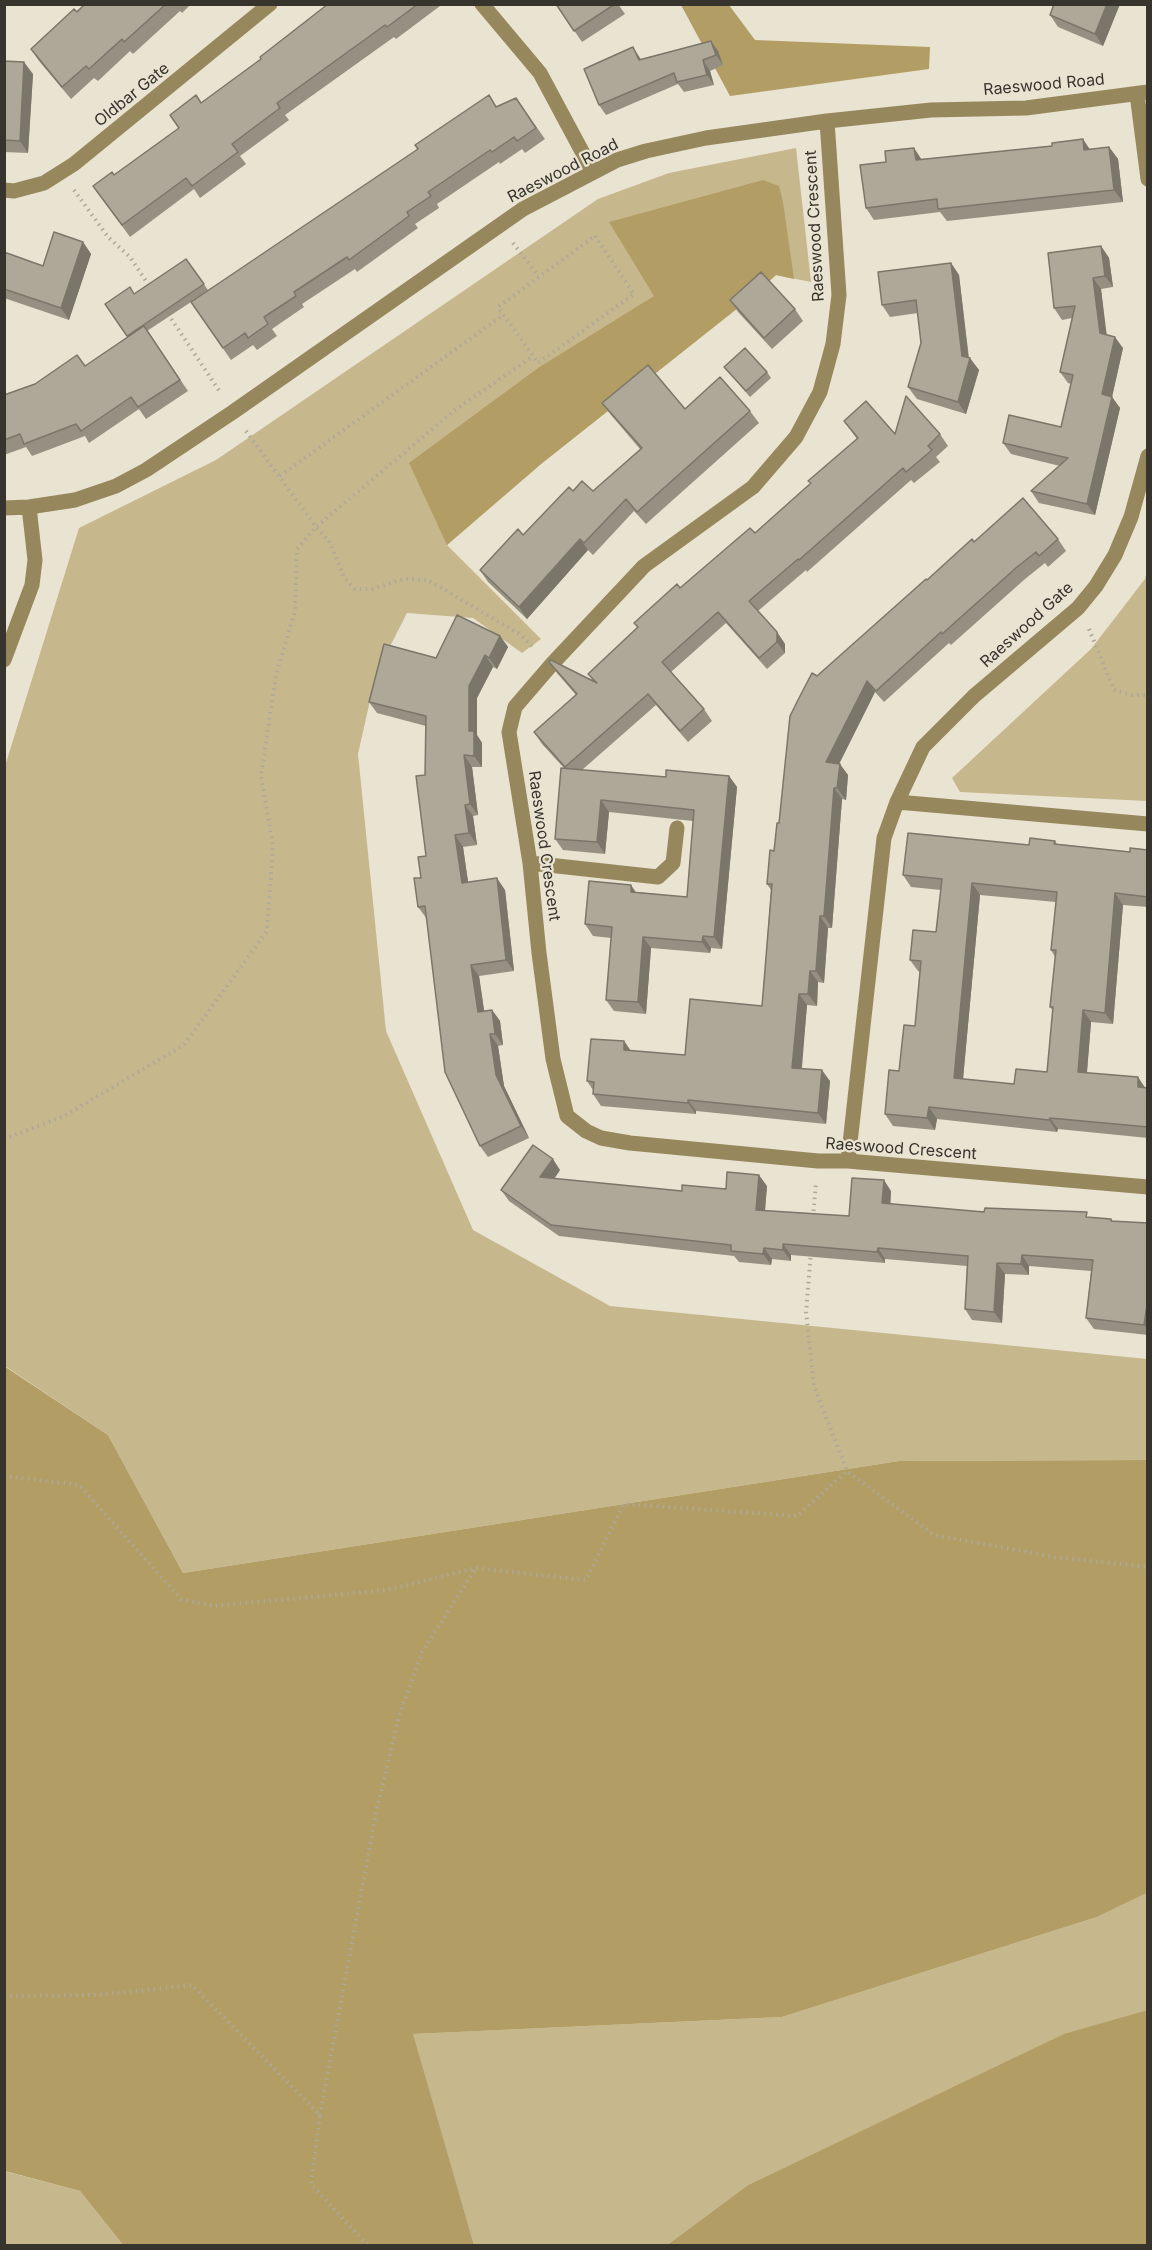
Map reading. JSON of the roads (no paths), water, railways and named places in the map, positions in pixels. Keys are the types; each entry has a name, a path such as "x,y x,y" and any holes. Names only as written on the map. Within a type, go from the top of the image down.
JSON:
{"street":[{"name":"Oldbar Gate","path":"4,190 44,183 74,164 270,4"},
{"path":"482,4 540,73 593,172"},
{"path":"1142,93 1148,179"},
{"name":"Raeswood Road","path":"4,508 29,507 75,500 116,486 146,470 233,412 523,209 617,160 706,138 827,121 931,110 1026,108 1142,93"},
{"name":"Raeswood Crescent","path":"827,121 839,295 833,344 820,392 796,437 753,488 644,566 515,707 509,732 530,863 539,953 554,1059 567,1116 586,1131 601,1138 630,1143 818,1161 848,1161 1148,1186"},
{"name":"Raeswood Gate","path":"848,1161 884,838 897,802 923,747 974,696 1078,608 1115,555 1131,517 1148,456"},
{"path":"4,660 32,585 35,560 29,507"},
{"path":"897,802 1148,824"},
{"path":"530,863 658,877 673,863 677,828"}]}
